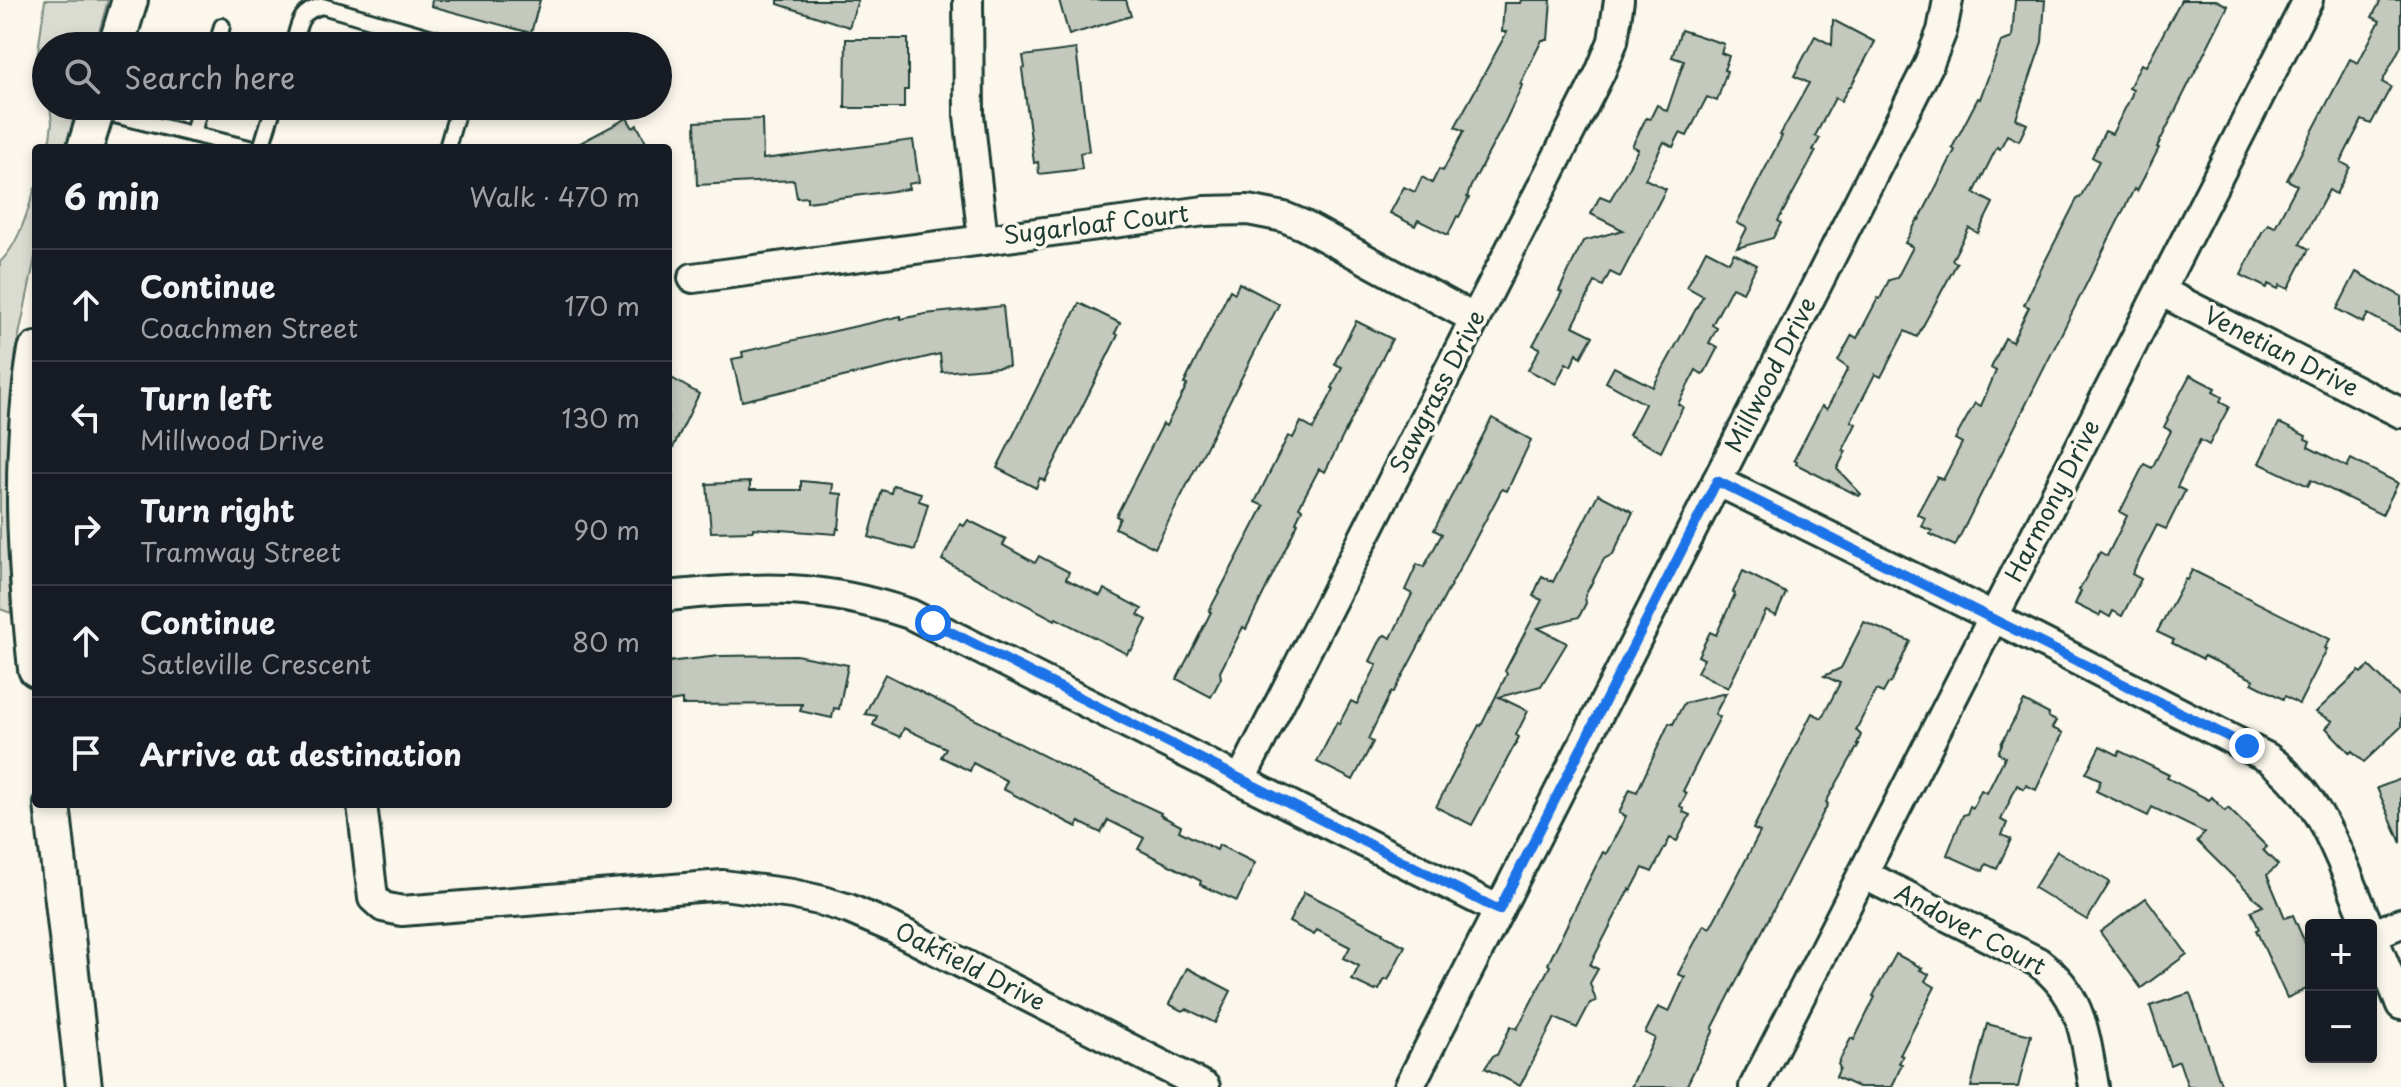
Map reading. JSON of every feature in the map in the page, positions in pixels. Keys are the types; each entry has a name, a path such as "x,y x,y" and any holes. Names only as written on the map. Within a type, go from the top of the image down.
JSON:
{"street":[{"path":"120,32 130,0"},
{"path":"968,0 970,127 983,240"},
{"name":"Sawgrass Drive","path":"1241,779 1600,73 1613,41 1619,0"},
{"name":"Millwood Drive","path":"1409,1087 1928,66 1942,31 1948,0"},
{"name":"Harmony Drive","path":"1754,1087 2308,0"},
{"path":"90,144 95,120"},
{"name":"Sugarloaf Court","path":"693,278 1229,209 1266,212 1303,225 1475,319"},
{"name":"Venetian Drive","path":"2160,291 2401,413"},
{"path":"32,385 27,428 25,506 32,630"},
{"path":"1717,481 2247,746 2285,770 2309,796 2320,816 2365,919"},
{"path":"672,596 734,589 780,588 830,592 887,606 933,623 1499,910"},
{"path":"52,808 84,1087"},
{"name":"Oakfield Drive","path":"362,808 373,898 383,907 402,911 723,885 792,894 823,901 870,918 1205,1087"},
{"name":"Andover Court","path":"1863,874 2038,962 2050,971 2068,992 2078,1012 2094,1087"},
{"path":"2377,932 2401,923"},
{"path":"2377,946 2401,1005"}],"lane":[{"path":"297,32 302,15 311,8 322,6 412,32"},
{"path":"220,32 222,26"},
{"path":"141,120 233,144"},
{"path":"193,134 196,120"},
{"path":"262,144 270,120"},
{"path":"448,144 455,120"}],"shaded area":[{"path":"45,0 108,0 99,32 41,32"},
{"path":"73,120 66,144 49,144 52,122"},
{"path":"32,198 32,272 16,350 8,429 6,509 11,613 0,609 0,262 18,236"}],"building":[{"path":"432,0 540,0 531,32 431,6"},
{"path":"778,0 858,0 849,27 778,4"},
{"path":"1059,0 1126,0 1131,16 1069,35"},
{"path":"1521,0 1551,0 1548,40 1542,40 1503,126 1471,186 1469,198 1448,235 1418,220 1415,226 1390,213 1404,187 1415,192 1422,177 1432,183 1439,169 1443,171 1464,131 1455,127 1507,32 1502,32 1504,3 1520,3"},
{"path":"2015,0 2045,0 2042,42 2016,119 2027,124 2019,141 2007,135 2000,149 1997,147 1974,193 1993,203 1978,233 1969,228 1952,260 1957,263 1917,337 1905,331 1881,377 1875,374 1851,421 1856,424 1837,469 1861,494 1859,496 1796,464 1794,460 1822,406 1827,409 1848,368 1838,361 1852,335 1857,338 1889,280 1897,278 1913,247 1905,243 1980,99 2001,42 2012,38"},
{"path":"2181,0 2216,0 2228,6 2159,148 2137,191 2134,189 1955,546 1930,534 1932,531 1921,526 1925,518 1917,514 1937,477 1943,480 1962,443 1955,439 1975,403 1981,406 1996,371 1991,368 2005,338 2012,342 2029,307 2024,305 2040,271 2099,161 2092,157 2105,131 2112,134 2131,97 2133,90 2129,88 2141,64 2146,66"},
{"path":"2381,0 2401,0 2401,46 2382,82 2391,87 2371,124 2362,120 2345,153 2341,162 2350,167 2336,194 2329,190 2300,244 2309,249 2288,289 2280,285 2278,289 2268,284 2267,288 2241,275 2262,232 2268,224 2275,227 2297,185 2287,180 2350,59 2358,63 2380,21 2372,17"},
{"path":"1833,20 1875,42 1841,101 1835,98 1815,136 1820,138 1813,150 1816,151 1778,221 1781,223 1773,238 1737,248 1747,228 1737,223 1809,83 1794,76 1815,36 1832,45"},
{"path":"1681,30 1724,44 1721,53 1729,56 1717,101 1707,97 1687,136 1680,133 1673,147 1664,142 1645,179 1666,189 1620,277 1610,272 1603,286 1595,282 1573,326 1593,336 1581,357 1577,353 1571,366 1566,363 1556,384 1528,370 1540,348 1533,345 1562,292 1559,291 1583,241 1623,230 1591,214 1600,196 1610,200 1620,183 1638,149 1632,146 1646,118 1650,119 1657,105 1667,111 1684,61 1672,57"},
{"path":"846,39 908,39 908,90 904,90 904,108 845,108"},
{"path":"1076,49 1089,151 1080,153 1082,169 1039,174 1038,162 1034,163 1023,56"},
{"path":"762,119 763,159 913,140 919,182 908,184 909,189 807,202 807,197 797,198 794,180 697,185 695,122"},
{"path":"628,120 633,128 637,125 647,144 578,144"},
{"path":"1706,250 1729,262 1734,253 1757,265 1743,292 1732,287 1712,325 1717,328 1709,343 1718,347 1705,372 1702,374 1696,370 1678,404 1683,407 1661,452 1629,435 1645,404 1606,382 1614,367 1653,387 1703,296 1687,287"},
{"path":"2356,272 2401,296 2401,332 2368,314 2363,323 2337,309"},
{"path":"1239,283 1279,304 1155,548 1115,528 1120,518 1116,516 1163,424 1166,426 1187,385 1184,384 1230,290 1235,293"},
{"path":"1079,303 1120,323 1115,333 1118,335 1045,481 1040,478 1036,488 997,468"},
{"path":"1003,306 1009,366 942,372 940,354 742,401 732,359 743,357 742,352 901,316 901,319"},
{"path":"1356,321 1392,339 1325,472 1319,469 1299,507 1302,509 1298,523 1246,629 1243,627 1220,672 1221,678 1211,697 1177,679 1264,506 1255,502 1288,436 1293,438 1301,422 1313,429 1334,389 1342,367 1335,364 1336,360"},
{"path":"2190,375 2215,388 2213,392 2222,397 2220,402 2229,407 2209,445 2200,440 2177,487 2185,491 2166,529 2157,525 2132,574 2141,579 2122,616 2113,611 2110,617 2101,612 2099,616 2075,604 2079,590 2100,552 2107,556 2127,516 2120,512 2144,464 2152,468 2171,431 2164,427 2167,418"},
{"path":"672,378 699,394 672,450"},
{"path":"1492,418 1531,440 1507,491 1502,489 1402,677 1391,692 1368,739 1373,742 1353,780 1317,762 1351,701 1357,704 1377,665 1370,661 1382,637 1391,638 1412,594 1405,590 1417,564 1424,567 1442,534 1434,530"},
{"path":"2279,423 2306,436 2305,439 2310,441 2308,447 2347,467 2351,459 2398,483 2382,515 2311,480 2308,486 2259,463"},
{"path":"801,481 833,484 832,493 842,494 836,534 753,528 753,531 711,532 707,484 750,482 750,490 801,490"},
{"path":"893,485 921,493 919,501 928,504 915,550 869,537 882,490 891,493"},
{"path":"1598,494 1633,512 1613,554 1604,559 1585,596 1586,603 1579,617 1538,628 1567,643 1541,686 1499,697 1528,711 1516,735 1519,737 1472,825 1436,807 1481,726 1542,600 1533,596 1542,576 1553,582"},
{"path":"968,520 1006,539 1003,545 1035,563 1039,556 1069,572 1066,579 1100,596 1104,589 1142,609 1138,615 1147,620 1131,651 1127,654 1055,620 942,560 960,524 964,526"},
{"path":"2192,570 2330,639 2299,704 2285,696 2283,699 2219,663 2204,656 2203,659 2157,632"},
{"path":"1743,571 1786,593 1776,616 1766,611 1728,688 1697,672 1704,659 1698,656 1710,632 1716,635"},
{"path":"1864,622 1910,641 1891,683 1883,693 1876,690 1856,730 1861,735 1859,744 1826,802 1828,804 1712,1029 1686,1087 1631,1087 1655,1038 1645,1033 1658,1007 1669,1012 1685,977 1678,974 1704,925 1710,928 1739,873 1760,832 1753,829 1812,713 1822,718 1840,683 1824,676 1841,668"},
{"path":"796,655 848,665 839,709 834,708 832,718 800,711 802,704 682,705 682,700 672,701 672,662 719,656"},
{"path":"2369,666 2401,698 2401,727 2364,762 2352,751 2350,753 2326,728 2333,721 2316,712 2359,671 2361,673"},
{"path":"885,674 1161,813 1181,826 1179,831 1217,850 1219,845 1255,863 1237,901 1203,886 1201,881 1138,849 1144,838 1108,820 1101,833 1079,822 1077,827 1003,789 1007,781 973,763 970,771 941,757 946,748 904,728 900,737 873,725 877,716 865,714"},
{"path":"1726,693 1715,714 1720,717 1683,791 1687,793 1680,806 1683,812 1690,815 1677,841 1670,838 1652,872 1643,868 1590,965 1598,969 1590,983 1596,1001 1590,1003 1577,1028 1555,1018 1520,1086 1485,1068 1497,1055 1511,1026 1517,1029 1603,852 1606,854 1626,816 1619,813 1630,789 1637,792 1669,723 1673,724 1684,703"},
{"path":"2024,701 2049,714 2048,717 2056,721 2052,728 2063,733 2036,790 2017,785 2001,820 2007,823 2002,835 2011,839 1997,869 1986,864 1983,871 1947,855 1963,815 1967,814 1970,806 1973,808 1981,790 1987,793 2005,757 1998,753 2001,744"},
{"path":"2100,746 2118,755 2120,751 2169,775 2167,778 2209,800 2212,797 2225,811 2228,808 2267,847 2263,850 2278,865 2267,875 2285,918 2293,915 2305,943 2305,990 2287,998 2256,930 2259,929 2251,911 2263,906 2197,841 2205,833 2152,807 2148,816 2096,791 2101,780 2086,773"},
{"path":"2401,779 2401,843 2377,788"},
{"path":"2057,851 2110,882 2087,920 2034,888"},
{"path":"1304,892 1405,946 1388,980 1385,979 1379,990 1352,980 1359,966 1344,958 1350,947 1317,930 1314,935 1289,922"},
{"path":"2146,898 2187,954 2141,988 2100,932"},
{"path":"1896,954 1922,968 1920,970 1929,974 1925,981 1935,987 1900,1055 1903,1056 1899,1063 1902,1064 1892,1087 1858,1087 1836,1077 1840,1068 1838,1064 1851,1038 1854,1040"},
{"path":"1187,968 1231,991 1215,1023 1169,1004"},
{"path":"2190,993 2222,1087 2188,1087 2179,1061 2170,1065 2150,1006"},
{"path":"1987,1024 2031,1035 2018,1087 1971,1087"}],"route":[{"path":"933,623 1499,910 1717,481 2247,746"}]}
